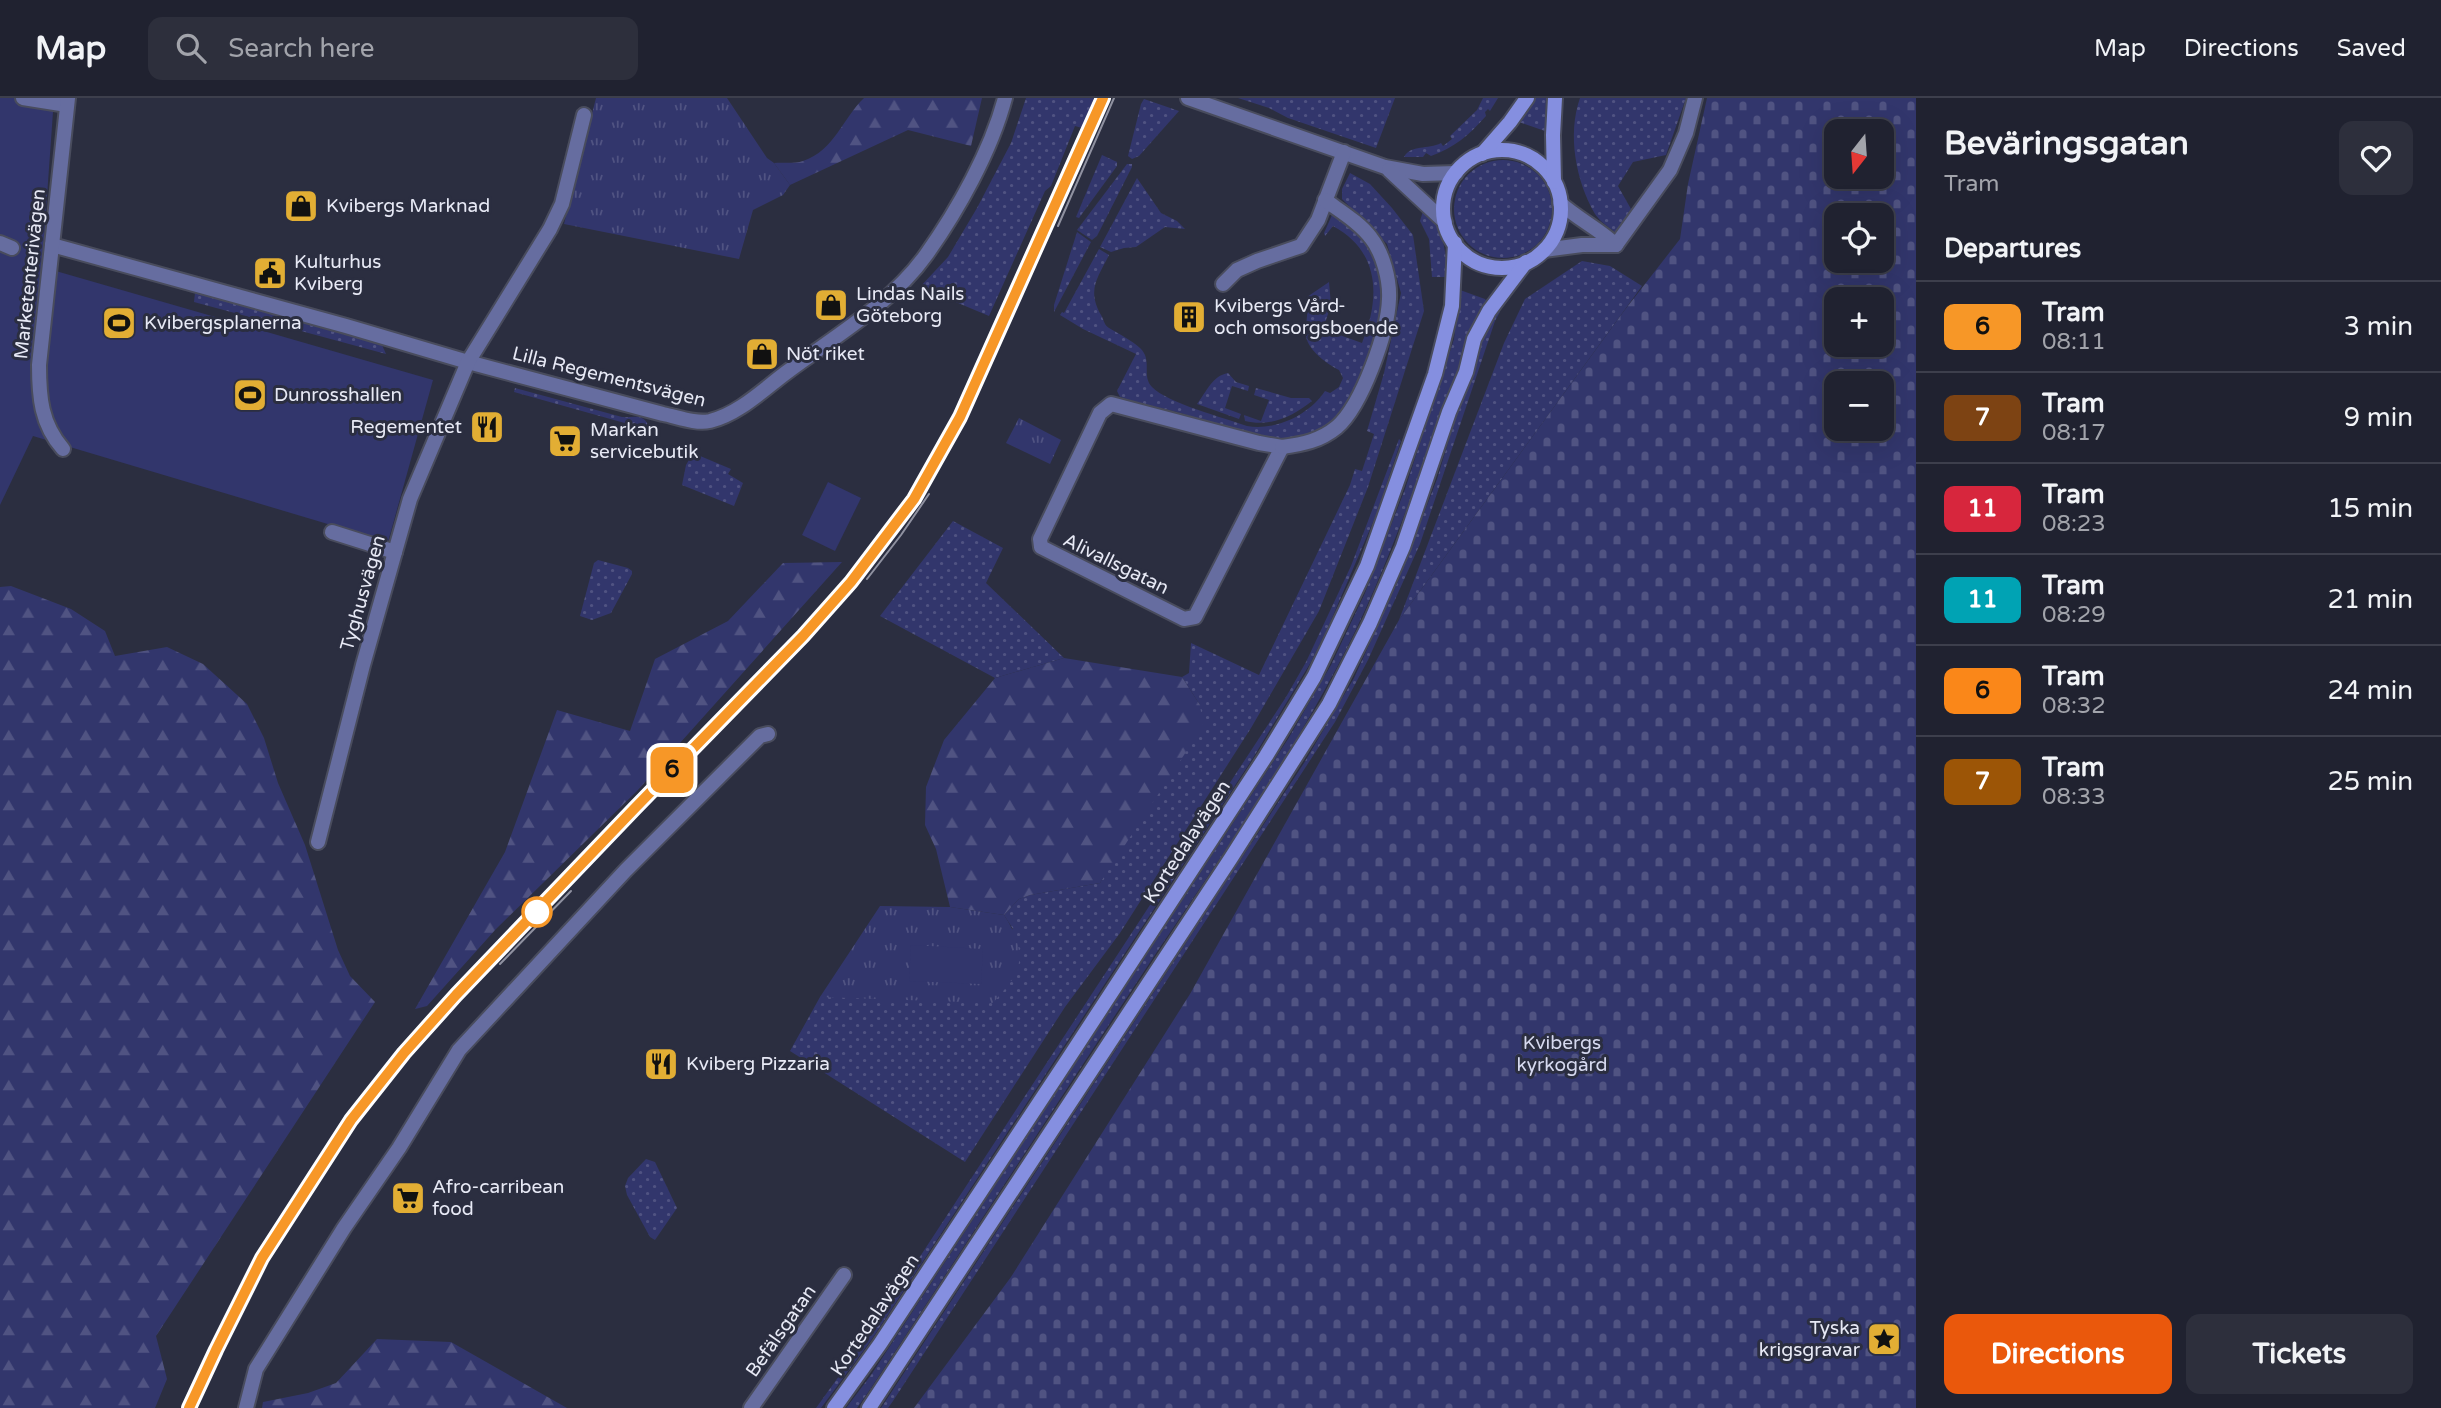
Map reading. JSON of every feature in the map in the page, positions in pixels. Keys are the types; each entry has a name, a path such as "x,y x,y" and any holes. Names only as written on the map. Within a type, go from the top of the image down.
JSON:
{"main road":[{"path":"1482,154 1527,98"},
{"path":"1544,250 1558,225 1560,203 1554,182 1555,98"},
{"path":"1445,222 1443,207 1446,192 1456,173 1465,163 1482,154 1499,150 1523,154 1538,163 1554,182"},
{"name":"Kortedalavägen","path":"1445,222 1455,243 1472,259 1502,267 1526,262"},
{"name":"Kortedalavägen","path":"834,1408 880,1344 1259,768 1314,677 1367,566 1435,374 1452,306 1455,243"},
{"name":"Kortedalavägen","path":"869,1408 1204,900 1329,704 1366,632 1403,547 1449,412 1466,372 1474,339 1489,311 1526,262 1544,250"}],"street":[{"path":"23,98 67,101"},
{"name":"Lilla Regementsvägen","path":"52,245 468,362 694,421 708,421 725,415 862,317 911,273 926,256 985,157 1005,98"},
{"path":"1188,98 1385,167 1423,174 1456,173"},
{"path":"1616,245 1670,170 1686,133 1695,98"},
{"name":"Marketenterivägen","path":"63,449 42,415 39,366 67,101"},
{"path":"468,362 550,229 562,204 584,115"},
{"path":"1223,284 1237,270 1301,246 1311,234 1344,152"},
{"path":"1385,167 1445,222"},
{"name":"Alivallsgatan","path":"1282,447 1195,617 1184,619 1041,547 1040,539 1100,412 1111,404 1282,447 1321,437 1351,412 1364,387 1387,314 1387,278 1371,238 1325,200"},
{"path":"1560,203 1579,219 1603,232 1616,245"},
{"path":"1544,250 1582,245 1616,245"},
{"name":"Tyghusvägen","path":"318,842 410,499 468,362"},
{"path":"332,532 395,552"},
{"path":"246,1408 256,1369 344,1228 399,1148 458,1050 626,870 760,736 768,734"},
{"name":"Befälsgatan","path":"751,1408 844,1275"}],"green space":[{"name":"Kvibergsplanerna","path":"0,98 54,98 42,267 433,380 388,542 33,436 0,505"},
{"path":"596,98 727,98 767,158 790,185 783,195 753,210 739,259 564,224"},
{"path":"864,98 982,98 971,146 908,130 790,185 774,163 800,162 814,156 831,142"},
{"path":"1026,98 1094,98 1082,128 1075,126 1051,186 1045,191 989,316 920,287 948,257 977,208 1011,143"},
{"path":"1238,98 1395,98 1376,148"},
{"path":"1483,98 1498,98 1490,111 1488,109 1485,112 1486,116 1461,140 1431,156 1426,153 1423,157 1404,157 1411,150 1441,143 1443,146 1477,110"},
{"path":"1534,98 1546,98 1545,131 1519,122"},
{"path":"1580,98 1686,98 1666,155 1633,162 1618,186 1631,209 1616,233 1595,214 1578,173 1574,127"},
{"name":"Kvibergs kyrkogård","path":"1707,98 1916,98 1916,1408 914,1408 1011,1277 1190,994 1399,620 1624,311 1680,239 1688,184"},
{"path":"1144,99 1179,111 1139,156 1132,159 1128,156"},
{"path":"1102,155 1117,162 1117,166 1079,218 1076,217"},
{"path":"1493,160 1513,160 1538,174 1549,190 1552,209 1549,228 1538,244 1513,258 1493,258 1476,250 1462,236 1454,219 1454,199 1462,182 1476,168"},
{"path":"1127,164 1132,164 1132,167 1097,236 1092,240 1077,230"},
{"path":"1350,173 1370,184 1413,235 1424,311 1368,487 1319,611 1251,728 1120,933 1065,1007 965,1162 790,1051 820,997 1013,929 1004,915 1019,899 1100,883 1200,705 1182,677 1189,673 1191,643 1259,675 1350,485 1355,469 1362,471 1374,434 1367,431 1384,373 1401,293 1387,244 1342,199 1342,189"},
{"path":"1137,178 1161,213 1177,221 1185,229 1165,227 1136,247 1111,252 1100,247"},
{"path":"1423,211 1440,231 1448,277 1432,277 1429,239 1420,221"},
{"path":"1332,215 1363,240 1374,257 1382,295 1380,318 1366,367 1354,391 1325,427 1307,436 1276,438 1242,432 1120,397 1117,391 1136,354 1060,315 1064,313 1099,249 1109,255 1095,285 1097,306 1107,327 1133,342 1144,353 1147,378 1152,387 1170,399 1247,426 1269,426 1291,419 1310,407 1325,391 1330,393 1339,387 1343,378 1339,370 1320,357 1308,342 1307,297 1329,282 1331,305 1323,329 1362,343 1372,310 1372,278 1360,249 1333,226 1325,236"},
{"path":"1077,232 1091,242 1054,312 1054,305"},
{"path":"1582,261 1610,266 1642,286 1399,620 1504,343 1525,299"},
{"path":"1460,290 1487,302 1470,332 1452,389 1384,566 1336,669 1292,747 1243,823 869,1391 857,1408 846,1408 871,1375 1288,739 1331,665 1365,593 1405,489 1454,339"},
{"path":"195,293 382,345 386,354 194,302"},
{"path":"1497,310 1500,312 1420,544 1368,660 1335,722 893,1401 888,1408 881,1408 1304,763 1354,678 1399,579 1437,479 1478,344"},
{"path":"1228,373 1236,382 1249,386 1248,391 1232,386 1225,408 1241,414 1239,419 1197,404 1214,381"},
{"path":"515,388 622,417 640,417 648,425 639,427 514,392"},
{"path":"1256,388 1291,398 1309,398 1312,401 1297,412 1272,422 1245,421 1244,415 1261,421 1269,400 1254,395"},
{"path":"1019,418 1061,440 1050,464 1006,443"},
{"path":"1399,439 1401,441 1376,515 1311,662 1253,758 872,1339 821,1408 816,1408 870,1333 1286,697 1306,662 1351,566"},
{"path":"693,453 731,469 728,474 743,483 734,506 682,485 686,465"},
{"path":"828,482 861,498 835,551 802,535"},
{"path":"953,521 1003,548 986,583 1064,658 995,678 880,616"},
{"path":"598,560 628,568 632,574 611,613 592,620 580,616 594,563"},
{"path":"842,562 637,791 496,929 427,1006 415,1009 505,852 557,710 630,731 655,659 728,621 783,563"},
{"path":"11,586 71,609 105,631 115,656 167,647 203,664 247,704 264,738 278,783 305,845 338,950 350,976 375,1002 156,1336 167,1379 155,1408 0,1408 0,587"},
{"path":"1064,658 1182,677 1200,705 1203,726 1100,883 1030,895 1019,899 1004,915 950,907 936,849 925,825 926,787 944,740 995,678"},
{"path":"880,906 950,907 1004,915 1019,949 1019,963 1015,974 993,1003 820,997"},
{"path":"911,945 983,949 981,984 909,981"},
{"path":"646,1159 655,1162 677,1208 655,1240 650,1237 627,1195 625,1186 628,1178"},
{"path":"377,1339 451,1342 567,1408 262,1408 263,1402 308,1393 336,1383"}],"tram line":[{"path":"189,1408 262,1258 350,1120 404,1053 456,995 803,636 851,582 914,499 960,417 1103,98"},
{"name":"6","path":"189,1408 262,1258 351,1120 404,1053 456,995 803,636 851,582 914,499 960,417 1103,98"},
{"path":"1058,226 1114,98"},
{"path":"867,579 929,494"},
{"path":"500,964 571,891"}],"place":[{"name":"Kvibergs Marknad","path":"301,206"},
{"name":"Kulturhus Kviberg","path":"270,273"},
{"name":"Lindas Nails Göteborg","path":"831,305"},
{"name":"Kvibergs Vård- och omsorgsboende","path":"1189,317"},
{"name":"Kvibergsplanerna","path":"119,323"},
{"name":"Nöt riket","path":"762,354"},
{"name":"Dunrosshallen","path":"250,395"},
{"name":"Regementet","path":"487,427"},
{"name":"Markan servicebutik","path":"565,441"},
{"name":"Kviberg Pizzaria","path":"661,1064"},
{"name":"Afro-carribean food","path":"408,1198"},
{"name":"Tyska krigsgravar","path":"1884,1339"}]}
